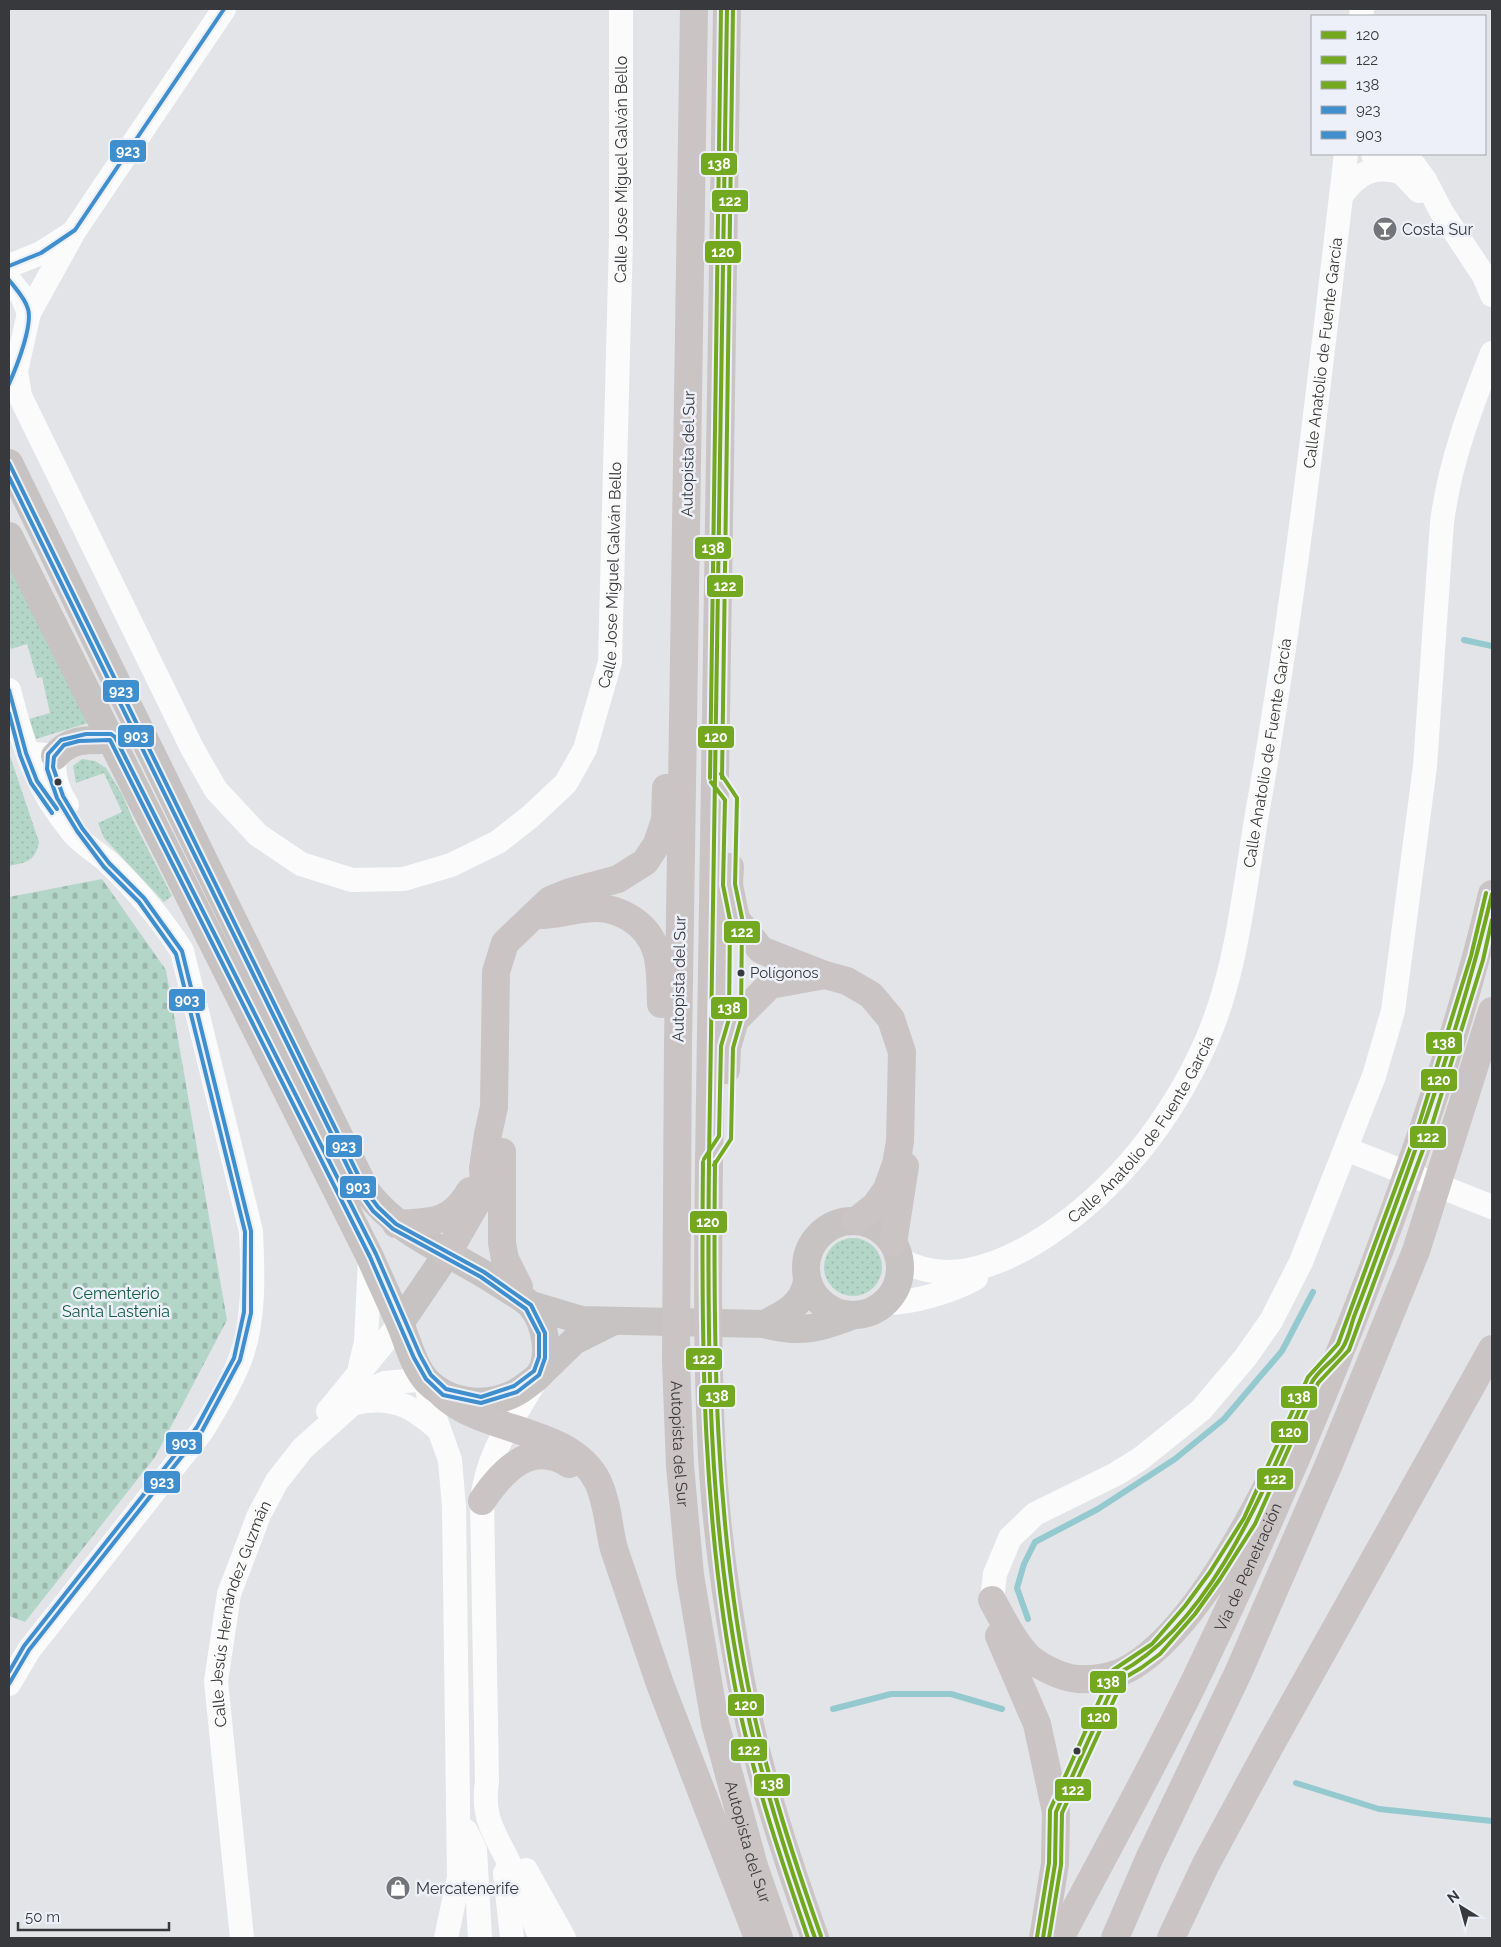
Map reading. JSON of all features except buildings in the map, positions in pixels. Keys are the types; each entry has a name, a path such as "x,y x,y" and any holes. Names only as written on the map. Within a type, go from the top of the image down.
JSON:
{"highway":[{"name":"Autopista del Sur","path":"694,9 678,1045 676,1361 680,1466 690,1575 715,1723 754,1866 779,1938"},
{"name":"Autopista del Sur","path":"727,9 709,1162 708,1301 711,1437 722,1558 739,1672 761,1772 788,1864 814,1938"},
{"path":"447,1254 481,1195 484,1183 483,1168 494,1107 496,972 505,942 550,900 570,892 618,879 645,862 657,844 665,820 666,771 684,745"},
{"path":"716,778 731,798 729,885 736,919 761,950 825,976 847,981 871,995 891,1019 902,1052 900,1142 896,1164 886,1189 875,1206 856,1221"},
{"name":"Vía de Penetración","path":"1060,1938 1200,1670 1297,1462 1343,1347 1425,1126 1477,958 1492,894"},
{"path":"532,916 598,908 624,914 639,924 652,939 658,960 662,1025 678,1045"},
{"path":"709,1162 725,1138 727,1047 735,1020 770,985 825,976"},
{"name":"Vía de Penetración","path":"1115,1938 1149,1859 1238,1673 1330,1464 1416,1251 1454,1136 1492,1011"},
{"path":"494,1107 502,1130 502,1243 505,1259 525,1296"},
{"path":"896,1251 905,1172 900,1142"},
{"path":"396,1224 433,1222 448,1216 461,1207 483,1168"},
{"path":"992,1600 1025,1654 1053,1672 1069,1678 1105,1677 1138,1663 1156,1649 1170,1634 1215,1575 1249,1521 1268,1484 1313,1380 1343,1347"},
{"path":"1171,1938 1206,1864 1271,1744 1492,1350"},
{"path":"435,1387 461,1408 556,1444 572,1453 586,1465 601,1491 610,1519 610,1533"},
{"path":"482,1501 496,1479 509,1467 530,1457 552,1456 563,1460 582,1476 601,1520 610,1533 660,1684 758,1938"},
{"path":"992,1600 994,1622 1000,1639 1029,1703 1039,1732 1056,1812 1056,1864 1042,1938"}],"main road":[{"path":"9,463 366,1191 378,1208 396,1224 447,1254 484,1272 501,1277 525,1296 581,1320 764,1324 785,1330 803,1330 826,1326 854,1314 870,1311 884,1303 894,1290 899,1275 896,1251 876,1228 856,1221 841,1222 827,1228 816,1238 809,1251 806,1266 808,1280 814,1294 824,1305 838,1312 854,1314"},
{"path":"9,536 370,1257 400,1323 435,1387 481,1403 517,1392 539,1375 574,1341 614,1321"},
{"path":"54,756 62,748 79,740 110,740"},
{"path":"400,1323 447,1254"},
{"path":"764,1324 788,1312 797,1304 805,1293 808,1280"},
{"path":"525,1296 539,1318 545,1333 545,1358 539,1375"}],"street":[{"path":"21,327 75,230 224,9"},
{"name":"Calle Jose Miguel Galván Bello","path":"12,378 192,748 216,790 258,835 302,864 352,880 404,879 451,865 498,842 531,816 566,783 586,749 610,662 621,238 621,9"},
{"name":"Calle Anatolio de Fuente García","path":"884,1303 900,1303 974,1280 998,1262 1051,1233 1109,1187 1131,1163 1154,1132 1198,1058 1219,1009 1230,968 1266,767 1322,361 1346,155"},
{"path":"1375,155 1403,163 1425,180 1441,211 1484,276 1492,295"},
{"path":"1341,196 1350,184 1362,175 1377,169 1403,163"},
{"path":"9,266 41,252 75,230"},
{"path":"9,280 22,296 21,327 12,378"},
{"path":"992,1600 995,1574 1002,1554 1010,1538 1024,1523 1051,1505 1116,1474 1164,1441 1201,1410 1240,1364 1271,1321 1288,1290 1346,1149 1374,1076 1392,1011 1425,766 1442,522 1446,493 1462,429 1492,353"},
{"path":"9,690 26,753 37,781 75,835 108,862 143,898 165,925 182,952 251,1231 254,1279 249,1323 240,1359 222,1398 202,1431 29,1650 9,1684"},
{"path":"26,753 54,756 52,769 54,778 65,802 108,862"},
{"path":"1346,1149 1492,1208"},
{"name":"Calle Anatolio de Fuente García","path":"896,1251 914,1268 939,1272 962,1272 998,1262"},
{"path":"358,1372 366,1342 370,1300 370,1257"},
{"path":"303,1448 358,1372 400,1323"},
{"path":"539,1375 507,1427 488,1464 482,1501 487,1781 484,1799 485,1812 500,1850 509,1864 541,1938"},
{"name":"Calle Jesús Hernández Guzmán","path":"242,1938 216,1681 229,1594 259,1514 277,1481 303,1448 368,1390 385,1383 435,1387"},
{"path":"435,1387 429,1402 450,1460 452,1475 460,1816 459,1877 465,1938"},
{"path":"351,1404 372,1399 388,1400 417,1411 438,1428"},
{"path":"487,1781 503,1828 564,1938"},
{"path":"460,1816 475,1850 480,1938"},
{"path":"500,1850 512,1938"},
{"path":"446,1938 459,1877"}],"green space":[{"path":"9,564 88,723 36,739 29,719 50,713 42,677 37,678 27,644 11,649 9,643"},
{"path":"9,753 39,842 35,854 29,860 9,866"},
{"path":"82,759 95,761 106,768 122,794 134,822 172,896 164,902 104,838 98,823 122,812 104,773 76,783 73,766"},
{"name":"Cementerio Santa Lastenia","path":"102,879 166,970 227,1320 155,1457 25,1622 9,1616 9,897"},
{"path":"847,1238 859,1238 874,1246 882,1261 882,1273 874,1288 859,1296 847,1296 832,1288 824,1273 824,1261 832,1246"}],"waterway":[{"path":"1464,640 1492,646"},
{"path":"1028,1619 1017,1588 1024,1564 1035,1542 1098,1509 1175,1459 1224,1419 1282,1351 1313,1292"},
{"path":"833,1709 891,1694 951,1694 1002,1709"},
{"path":"1296,1783 1379,1809 1492,1821"}],"transit line":[{"name":"923","path":"9,266 41,253 75,230 224,9"},
{"name":"138","path":"710,778 721,9"},
{"name":"120","path":"727,9 709,1162 708,1299 712,1435 723,1571 733,1639 746,1706 760,1765 777,1823 815,1938"},
{"name":"122","path":"722,778 733,9"},
{"name":"923","path":"9,280 25,301 29,316 23,347 9,384"},
{"name":"923","path":"9,463 366,1191 378,1207 396,1224 484,1272 531,1305 545,1333 545,1358 539,1375 517,1392 481,1403 443,1395 426,1379 414,1358 370,1257 110,740 79,741 64,745 54,757 53,767 63,796 82,828 109,863 144,898 182,951 251,1231 251,1313 240,1360 202,1431 29,1650 9,1684"},
{"name":"903","path":"9,477 361,1194 373,1211 393,1229 481,1277 526,1309 539,1334 539,1357 534,1371 514,1386 481,1397 446,1389 431,1375 420,1355 376,1254 115,737 111,734 86,734 61,740 48,754 47,769 57,798 77,831 104,867 139,902 176,954 245,1232 244,1312 234,1358 197,1427 24,1646 9,1672"},
{"name":"923","path":"9,690 26,753 37,781 57,809"},
{"name":"903","path":"9,713 20,755 31,783 52,813"},
{"name":"122","path":"714,1165 731,1139 733,1048 741,1020 742,918 735,884 737,798 721,774"},
{"name":"138","path":"704,1159 719,1136 721,1046 729,1019 730,920 723,885 725,800 711,782"},
{"name":"138","path":"1037,1937 1049,1863 1050,1810 1113,1670 1152,1644 1185,1606 1210,1572 1244,1518 1308,1377 1338,1344 1419,1124 1471,956 1486,893"},
{"name":"120","path":"1043,1938 1055,1864 1056,1812 1119,1673 1153,1650 1183,1620 1210,1584 1235,1545 1257,1503 1311,1384 1318,1374 1336,1357 1347,1339 1443,1068 1469,982 1492,894"},
{"name":"122","path":"1049,1938 1061,1865 1062,1813 1124,1678 1160,1654 1195,1614 1220,1579 1255,1524 1318,1383 1349,1350 1431,1128 1483,960 1492,920"},
{"name":"122","path":"703,1162 706,1436 717,1572 739,1707 753,1766 808,1938"},
{"name":"138","path":"715,1162 716,1367 719,1435 723,1503 739,1638 766,1764 801,1879 821,1936"}],"place":[{"name":"Costa Sur","path":"1385,229"},
{"name":"Polígonos","path":"741,973"},
{"name":"Mercatenerife","path":"398,1888"}]}
